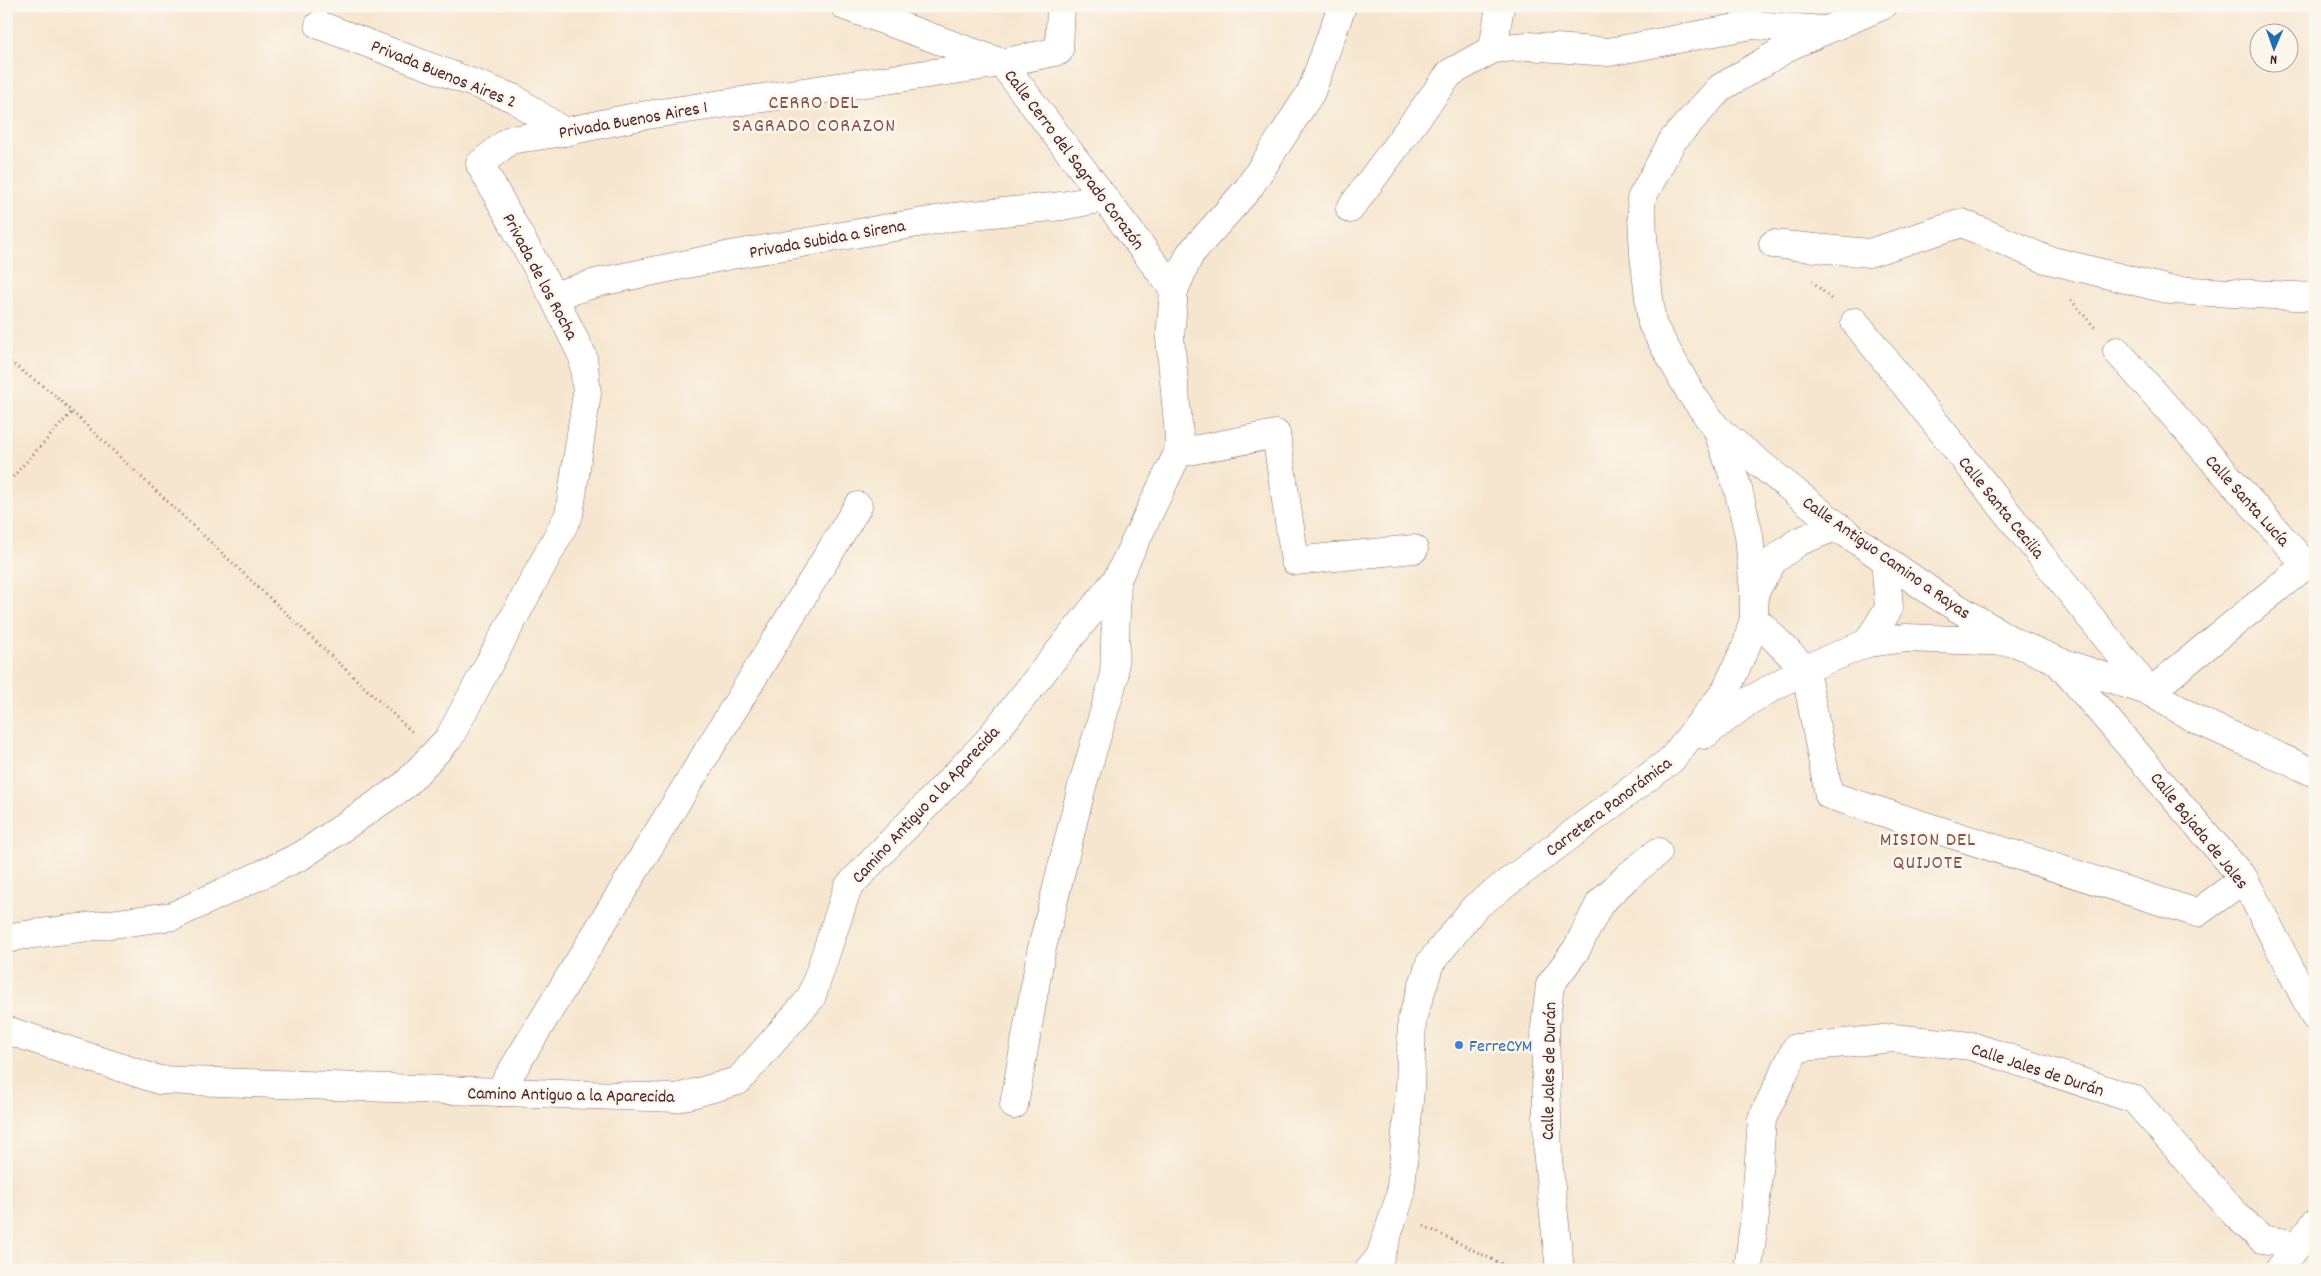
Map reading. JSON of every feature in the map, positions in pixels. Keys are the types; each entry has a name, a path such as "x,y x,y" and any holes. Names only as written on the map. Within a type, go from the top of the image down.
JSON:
{"street":[{"path":"845,6 1002,63"},
{"name":"Calle Cerro del Sagrado Corazón","path":"1061,6 1059,51 1002,63 1174,290"},
{"name":"Camino Antiguo a la Aparecida","path":"6,1030 159,1080 677,1098 738,1081 811,998 848,887 986,742 1116,579 1178,453 1179,436 1170,338 1174,290 1190,254 1248,189 1311,92 1342,6"},
{"path":"1493,49 1500,6"},
{"name":"Carretera Panorámica","path":"1369,1270 1380,1258 1400,1197 1409,1100 1412,1019 1430,963 1475,907 1671,760 1725,692 1747,644 1754,606 1749,535 1738,489 1717,429 1690,392 1652,324 1644,254 1642,199 1673,140 1720,88 1792,46 1882,6"},
{"name":"Privada Buenos Aires 2","path":"319,25 513,98 564,132"},
{"path":"1350,208 1450,73 1493,49 1528,46 1610,52 1752,25 1827,30"},
{"name":"Privada Buenos Aires 1","path":"480,164 510,140 564,132 640,116 1002,63"},
{"name":"Privada de los Rocha","path":"6,940 18,936 172,916 301,856 405,784 449,738 569,515 587,393 583,357 554,296 480,164"},
{"name":"Privada Subida a Sirena","path":"554,296 600,282 741,253 953,217 1062,206 1104,198"},
{"path":"1773,244 1869,253 1962,223 2045,259 2170,290 2313,299"},
{"name":"Calle Santa Cecilia","path":"1855,322 2150,692"},
{"name":"Calle Santa Lucía","path":"2117,352 2306,565 2150,692"},
{"name":"Calle Antiguo Camino a Rayas","path":"1717,429 1845,532 1936,595 2014,642 2058,661 2150,692 2194,719 2315,773"},
{"path":"1178,453 1276,434 1295,561 1414,549"},
{"path":"499,1092 858,506"},
{"path":"1845,532 1832,528 1798,542 1773,561 1754,606 1805,669 1829,795 2197,913 2244,879"},
{"path":"1867,643 1889,608 1885,560"},
{"path":"1014,1105 1041,952 1081,790 1114,678 1116,579"},
{"name":"Calle Antiguo Camino a Rayas","path":"1671,760 1749,701 1805,669 1867,643 1906,638 2014,642"},
{"name":"Calle Bajada de Jales","path":"2058,661 2244,879 2315,1017"},
{"name":"Calle Jales de Durán","path":"1560,1270 1548,1160 1545,1027 1550,985 1576,950 1600,904 1628,876 1658,852"},
{"name":"Calle Jales de Durán","path":"1748,1270 1755,1215 1762,1119 1796,1048 1893,1038 1971,1046 2134,1099 2236,1215 2262,1239 2298,1245"},
{"path":"2278,1270 2315,1223"}],"path":[{"path":"6,359 52,393 435,753"},
{"path":"6,484 72,412"},
{"path":"1394,1212 1514,1270"}],"place":[{"name":"FerreCYM","path":"1459,1045"}],"district":[{"name":"CERRO DEL SAGRADO CORAZON","path":"814,112"},
{"name":"MISION DEL QUIJOTE","path":"1928,850"}]}
